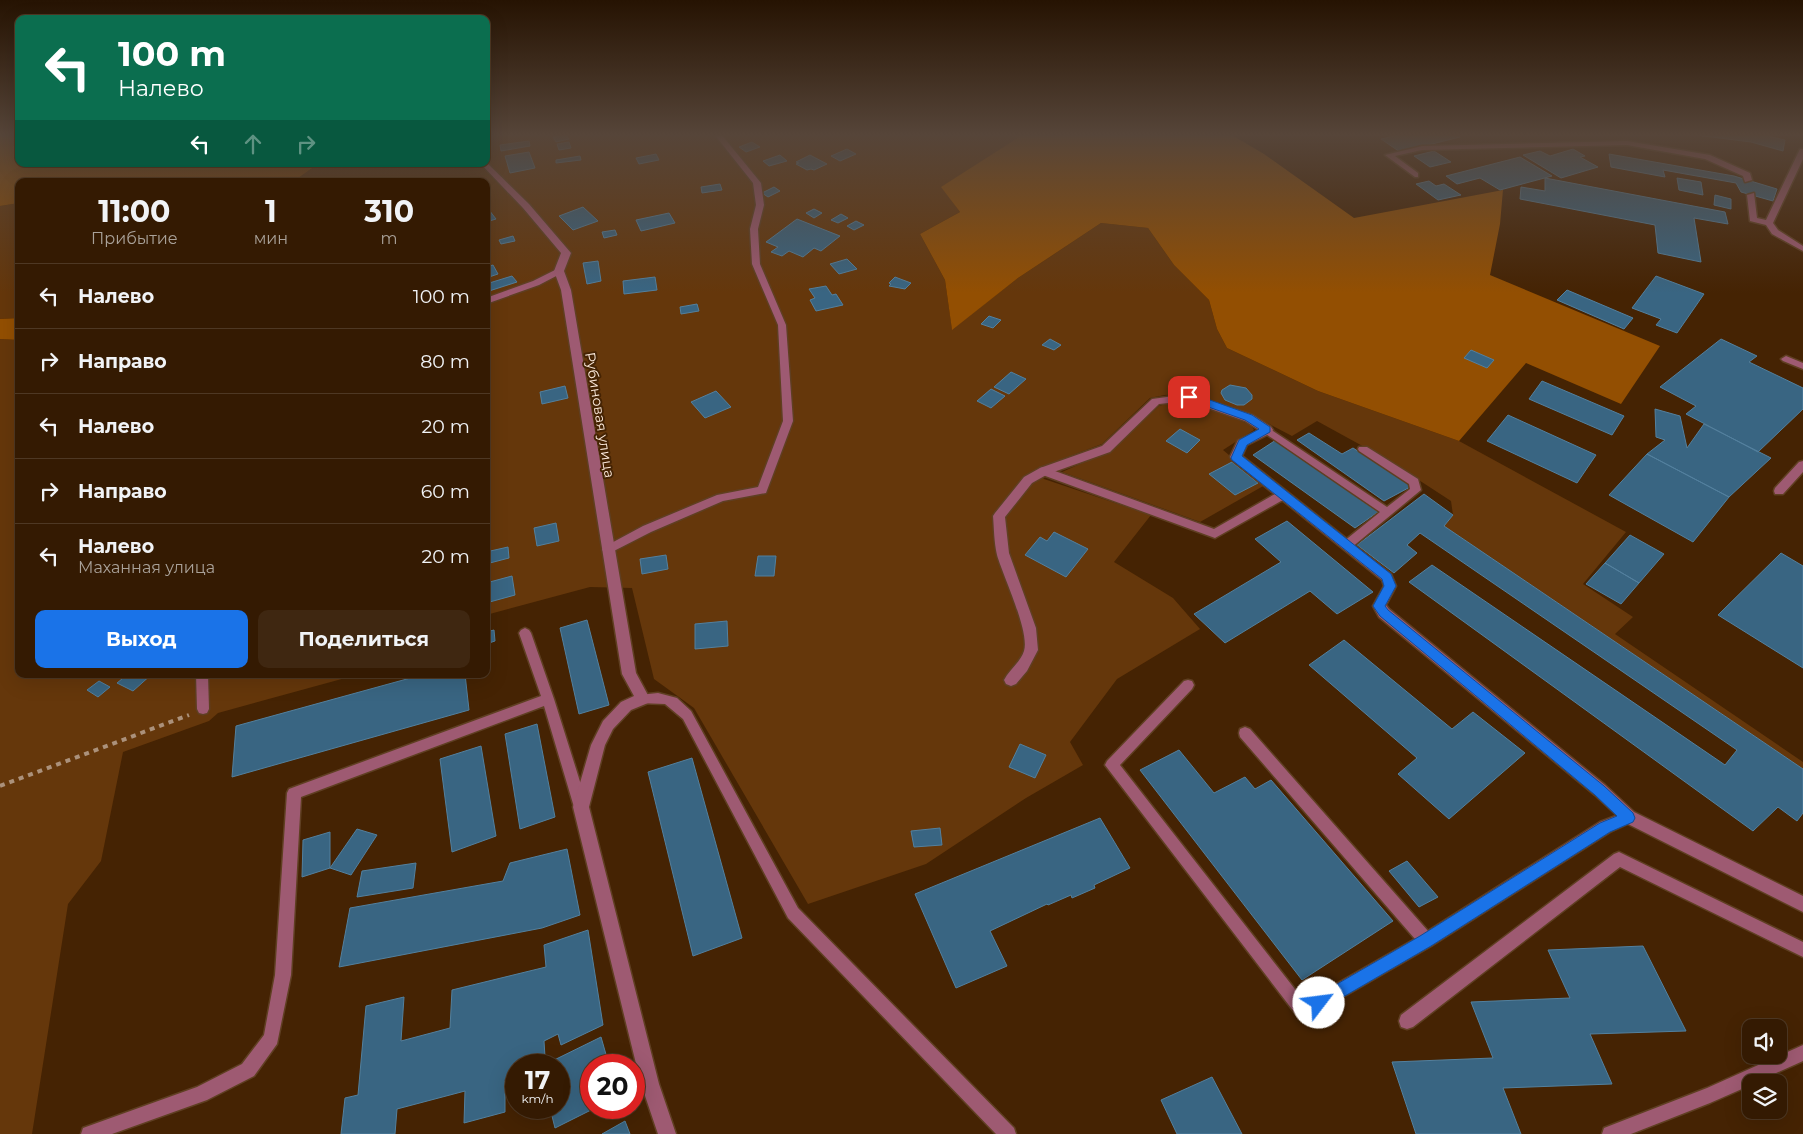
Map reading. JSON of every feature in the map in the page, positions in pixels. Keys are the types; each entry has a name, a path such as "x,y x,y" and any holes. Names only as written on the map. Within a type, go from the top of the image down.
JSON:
{"street":[{"name":"Рубиновая улица","path":"507,187 566,253 559,271 566,290 629,674 643,699"},
{"path":"1012,680 1022,668 1031,650 1030,628 1003,553 999,516 1028,480 1044,471 1106,448 1156,401 1189,397 1249,418 1267,430 1242,443 1236,458 1387,577 1390,586 1379,606 1384,613 1592,784 1628,818 1803,904"},
{"path":"643,699 626,706 608,725 598,745 581,807 650,1084 667,1134"}],"lane":[{"path":"608,550 647,529 721,498 762,490 788,421 782,325 756,264 754,229 760,205 758,187"},
{"path":"1769,223 1786,187"},
{"path":"1751,195 1753,219 1769,223 1775,232 1803,249"},
{"path":"490,300 536,283 559,271"},
{"path":"1786,359 1803,366"},
{"path":"1267,430 1387,512"},
{"path":"1347,545 1416,490 1414,482 1362,449"},
{"path":"1779,491 1803,465"},
{"path":"1044,471 1215,534 1279,497 1285,497"},
{"path":"525,633 548,699 581,807"},
{"path":"202,678 203,709"},
{"path":"1188,685 1112,765 1303,1012 1426,941 1605,827 1628,818"},
{"path":"643,699 658,697 672,700 687,715 793,912 1008,1134"},
{"path":"89,1134 201,1094 248,1070 271,1038 283,974 294,793 548,699"},
{"path":"1245,733 1426,941"},
{"path":"1406,1021 1619,859 1803,950"},
{"path":"1610,1134 1710,1095 1803,1053"}],"path":[{"path":"0,786 180,720 203,709"}],"shaded area":[{"path":"0,187 15,187 15,204 0,206"},
{"path":"490,187 942,187 960,212 920,234 945,280 952,329 1018,278 1101,223 1148,228 1174,265 1209,300 1217,329 1227,348 1318,391 1459,441 1626,532 1583,584 1633,617 1615,634 1803,762 1803,769 1444,526 1453,515 1451,501 1388,460 1317,421 1292,436 1250,414 1186,394 1165,395 1150,398 1102,444 1036,469 1044,479 1151,515 1114,562 1173,598 1200,629 1117,679 1070,742 1083,765 1026,798 926,864 808,904 694,708 654,679 632,588 590,587 490,614"},
{"path":"941,187 1310,187 1354,218 1503,190 1500,224 1490,275 1660,346 1621,404 1526,363 1459,441 1318,391 1227,348 1217,329 1209,300 1174,265 1148,228 1101,223 1018,278 952,330 945,280 920,234 960,212"},
{"path":"15,204 15,318 0,319 0,206"},
{"path":"15,318 15,340 0,339 0,319"},
{"path":"0,339 15,340 15,678 345,678 218,713 209,721 123,752 101,861 68,904 32,1134 0,1134"},
{"path":"1176,401 1192,401 1251,425 1254,430 1223,450 1265,485 1200,522 1062,472 1111,450 1159,406"}],"building":[{"path":"701,187 721,187 722,190 702,193"},
{"path":"774,187 780,191 768,197 762,193"},
{"path":"1420,187 1449,187 1461,195 1438,200"},
{"path":"1495,187 1511,187 1500,190"},
{"path":"1521,187 1545,191 1545,187 1592,187 1725,212 1728,224 1694,218 1701,262 1658,253 1655,225 1520,199"},
{"path":"1678,187 1702,187 1703,195 1679,190"},
{"path":"1738,187 1770,187 1777,189 1773,201 1741,192"},
{"path":"1715,195 1731,199 1731,209 1714,205"},
{"path":"583,207 598,221 573,230 559,216"},
{"path":"814,209 822,213 814,218 806,213"},
{"path":"490,211 496,219 490,221"},
{"path":"669,213 675,223 641,231 636,220"},
{"path":"841,214 848,218 838,223 831,220"},
{"path":"797,219 840,236 821,251 814,248 803,257 789,251 782,256 771,252 778,247 766,242"},
{"path":"856,221 864,225 854,230 847,226"},
{"path":"615,230 617,235 604,238 602,232"},
{"path":"513,236 515,241 501,244 499,240"},
{"path":"847,259 857,269 839,274 830,264"},
{"path":"598,261 601,281 587,284 583,263"},
{"path":"493,265 498,274 490,277 490,266"},
{"path":"512,276 517,282 490,291 490,283"},
{"path":"1656,276 1704,294 1677,333 1656,325 1661,319 1632,308"},
{"path":"655,277 657,290 624,294 623,281"},
{"path":"895,277 911,283 905,289 889,286 891,284 889,283"},
{"path":"826,286 832,295 836,294 843,305 816,311 810,300 815,298 809,289"},
{"path":"1567,290 1633,318 1624,329 1557,300"},
{"path":"697,304 699,311 681,314 680,307"},
{"path":"989,316 1001,320 993,328 981,324"},
{"path":"1050,339 1061,345 1054,350 1042,345"},
{"path":"1721,339 1757,356 1749,362 1803,388 1803,409 1758,452 1686,414 1696,406 1660,387"},
{"path":"1471,350 1494,360 1487,368 1464,358"},
{"path":"1011,372 1026,379 1009,394 994,387"},
{"path":"1542,381 1624,416 1612,435 1529,399"},
{"path":"1230,385 1246,388 1252,395 1252,399 1244,405 1237,405 1225,400 1221,393 1222,390"},
{"path":"565,386 568,398 542,404 540,392"},
{"path":"991,389 1005,396 991,408 977,401"},
{"path":"716,391 731,407 705,418 691,402"},
{"path":"1655,409 1680,416 1687,448 1704,424 1771,458 1729,497 1647,454 1665,440 1656,437"},
{"path":"1508,415 1596,455 1577,483 1487,441"},
{"path":"1180,429 1200,440 1187,453 1166,441"},
{"path":"1309,433 1342,454 1353,448 1412,486 1384,501 1297,440"},
{"path":"1276,440 1378,512 1355,528 1253,455"},
{"path":"1647,454 1729,497 1693,542 1609,495"},
{"path":"1232,462 1258,483 1235,495 1209,474"},
{"path":"1424,494 1453,515 1444,526 1803,769 1803,813 1797,821 1778,807 1753,831 1409,582 1432,565 1725,765 1737,750 1420,533 1407,545 1417,553 1394,573 1357,545"},
{"path":"1287,521 1373,592 1337,614 1310,591 1225,643 1194,614 1281,562 1255,539"},
{"path":"556,523 559,541 537,546 534,528"},
{"path":"1054,532 1088,549 1066,577 1025,555 1040,537 1047,541"},
{"path":"1630,535 1664,554 1639,583 1605,563"},
{"path":"508,547 509,558 490,563 490,551"},
{"path":"1781,553 1803,566 1803,668 1718,615"},
{"path":"666,555 668,569 642,574 640,559"},
{"path":"758,556 776,556 774,576 755,576"},
{"path":"1605,563 1639,583 1621,604 1586,584"},
{"path":"512,576 515,595 490,602 490,582"},
{"path":"587,620 609,705 579,714 560,628"},
{"path":"727,621 728,646 695,649 695,624"},
{"path":"494,630 495,641 490,643 490,631"},
{"path":"1344,640 1452,729 1473,712 1525,753 1449,819 1398,774 1417,758 1309,665"},
{"path":"123,678 148,678 133,691 117,683"},
{"path":"410,678 465,678 469,710 232,777 236,726"},
{"path":"99,681 110,687 98,697 87,690"},
{"path":"537,724 555,817 520,829 505,734"},
{"path":"1020,744 1046,755 1035,778 1009,767"},
{"path":"481,746 496,836 452,852 440,759"},
{"path":"1179,750 1214,793 1245,777 1255,789 1271,780 1393,921 1302,980 1140,770"},
{"path":"692,758 742,938 693,956 648,772"},
{"path":"1100,818 1130,868 1094,885 1095,888 1072,898 1071,895 1047,904 990,931 1007,966 956,988 915,894"},
{"path":"940,828 942,845 914,847 911,831"},
{"path":"357,829 377,835 351,875 330,868"},
{"path":"330,832 330,868 302,877 303,840"},
{"path":"567,849 580,915 542,928 339,967 350,908 503,881 510,863"},
{"path":"1407,861 1438,897 1419,907 1389,871"},
{"path":"416,863 413,888 357,897 362,871"},
{"path":"588,930 603,1025 561,1045 558,1034 544,1041 545,1054 505,1054 505,1112 464,1123 465,1091 397,1109 395,1134 341,1134 345,1098 358,1095 366,1006 404,997 401,1041 450,1028 452,990 546,967 544,945"},
{"path":"1643,946 1686,1031 1590,1034 1612,1084 1503,1088 1521,1134 1416,1134 1392,1062 1493,1058 1471,1002 1570,998 1548,950"},
{"path":"601,1037 606,1054 580,1054 580,1116 555,1128 553,1119 570,1119 570,1054 566,1054"},
{"path":"1212,1077 1242,1134 1177,1134 1161,1100"},
{"path":"625,1121 630,1134 602,1134"}],"route":[{"path":"1189,397 1249,418 1267,430 1242,443 1236,458 1387,577 1390,586 1387,595 1379,606 1384,613 1600,790 1628,818 1605,827 1426,941 1319,1003"}]}
